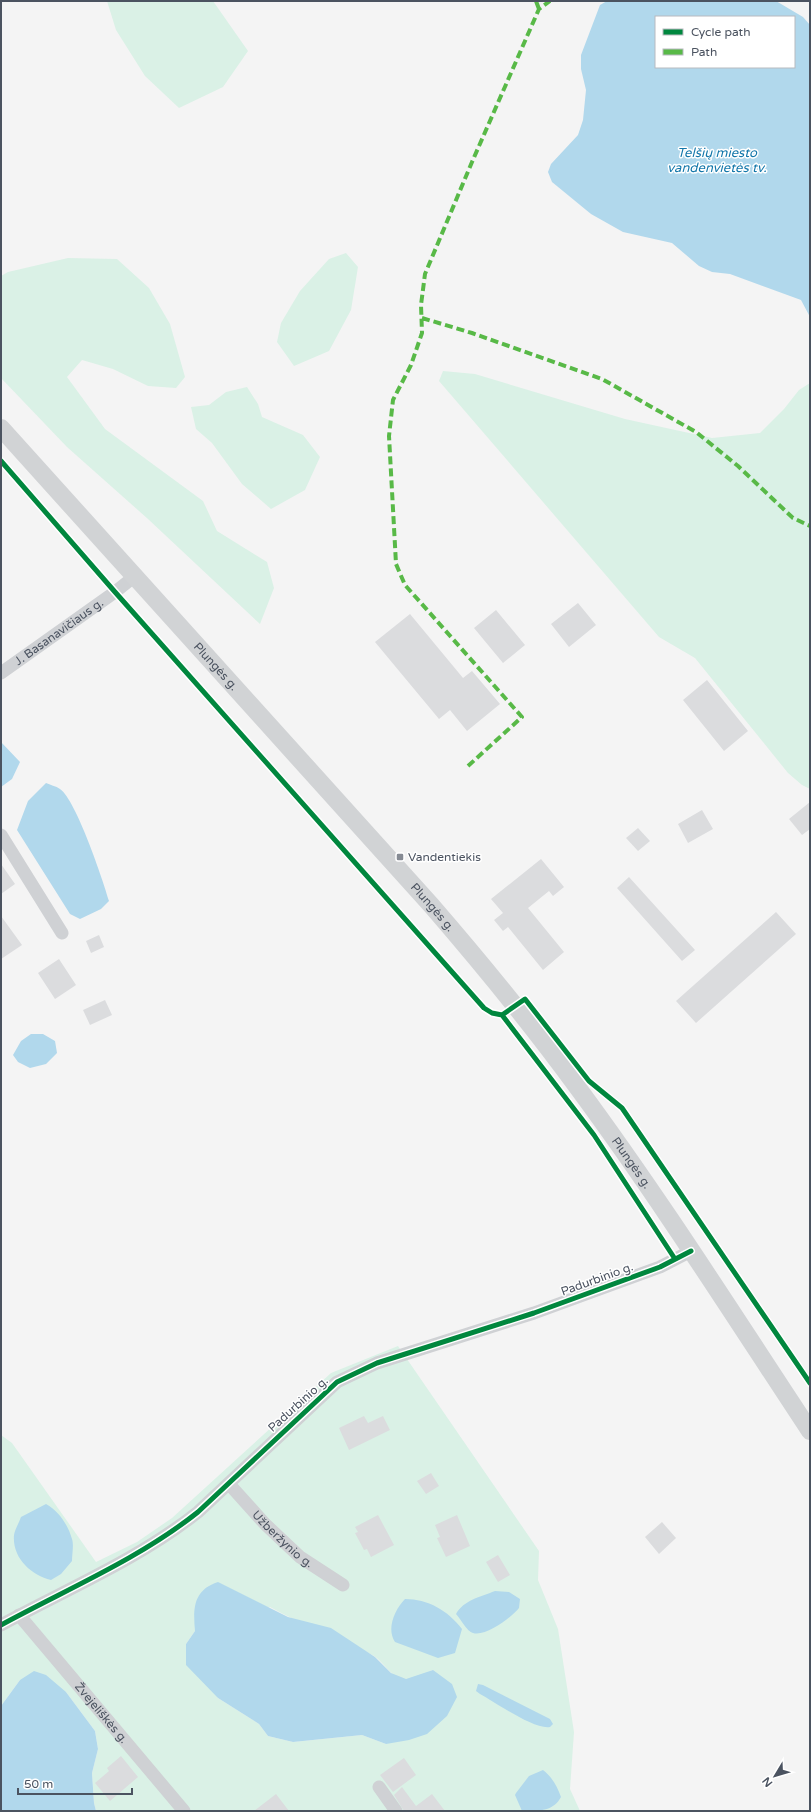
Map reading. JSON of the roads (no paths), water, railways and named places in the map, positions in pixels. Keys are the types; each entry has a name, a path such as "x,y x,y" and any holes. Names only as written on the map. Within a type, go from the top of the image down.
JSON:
{"main road":[{"name":"Plungės g.","path":"1,428 431,905 482,964 582,1094 691,1251 810,1431"}],"street":[{"name":"J. Basanavičiaus g.","path":"1,673 115,592 135,576"},
{"path":"1,835 62,933"},
{"name":"Padurbinio g.","path":"1,1625 144,1550 174,1531 229,1484 270,1443 337,1382 377,1363 534,1313 653,1270 691,1251"},
{"name":"Užberžynio g.","path":"229,1484 265,1524 300,1557 343,1585"},
{"name":"Žvejeliškės g.","path":"19,1615 184,1811"},
{"path":"379,1787 396,1811"}],"water":[{"name":"Telšių miesto vandenvietės tv.","path":"607,1 776,1 803,17 810,25 810,317 801,300 730,274 712,272 699,266 672,243 623,232 591,214 552,182 548,172 551,164 578,135 583,120 586,90 581,69 581,55 600,5"},
{"path":"1,742 20,762 12,779 1,787"},
{"path":"46,783 60,789 74,808 88,841 109,901 101,909 80,919 70,914 17,830 28,801"},
{"path":"31,1034 43,1034 55,1041 57,1053 46,1064 30,1068 18,1062 13,1055 21,1041"},
{"path":"46,1504 55,1510 62,1519 70,1534 73,1544 72,1561 61,1574 51,1580 36,1574 24,1564 16,1551 14,1543 14,1535 21,1517"},
{"path":"218,1582 288,1617 331,1628 375,1657 391,1673 406,1679 433,1670 452,1684 457,1697 447,1716 427,1734 409,1740 386,1744 362,1735 293,1742 268,1736 259,1724 218,1698 186,1665 186,1644 195,1631 194,1615 196,1601 204,1590"},
{"path":"495,1591 509,1592 520,1599 519,1608 505,1621 485,1632 471,1632 466,1628 456,1614 463,1605 468,1602"},
{"path":"405,1599 429,1603 443,1611 456,1622 462,1629 455,1653 438,1658 395,1642 391,1631 393,1619 401,1603"},
{"path":"34,1671 46,1675 66,1692 95,1731 98,1749 92,1773 96,1811 1,1811 1,1706 20,1680"},
{"path":"478,1684 483,1685 550,1719 553,1724 550,1727 543,1727 515,1715 476,1691"},
{"path":"543,1770 554,1782 561,1797 554,1806 544,1810 522,1811 515,1795 516,1793 529,1776"}],"place":[{"name":"Vandentiekis","path":"400,857"}]}
